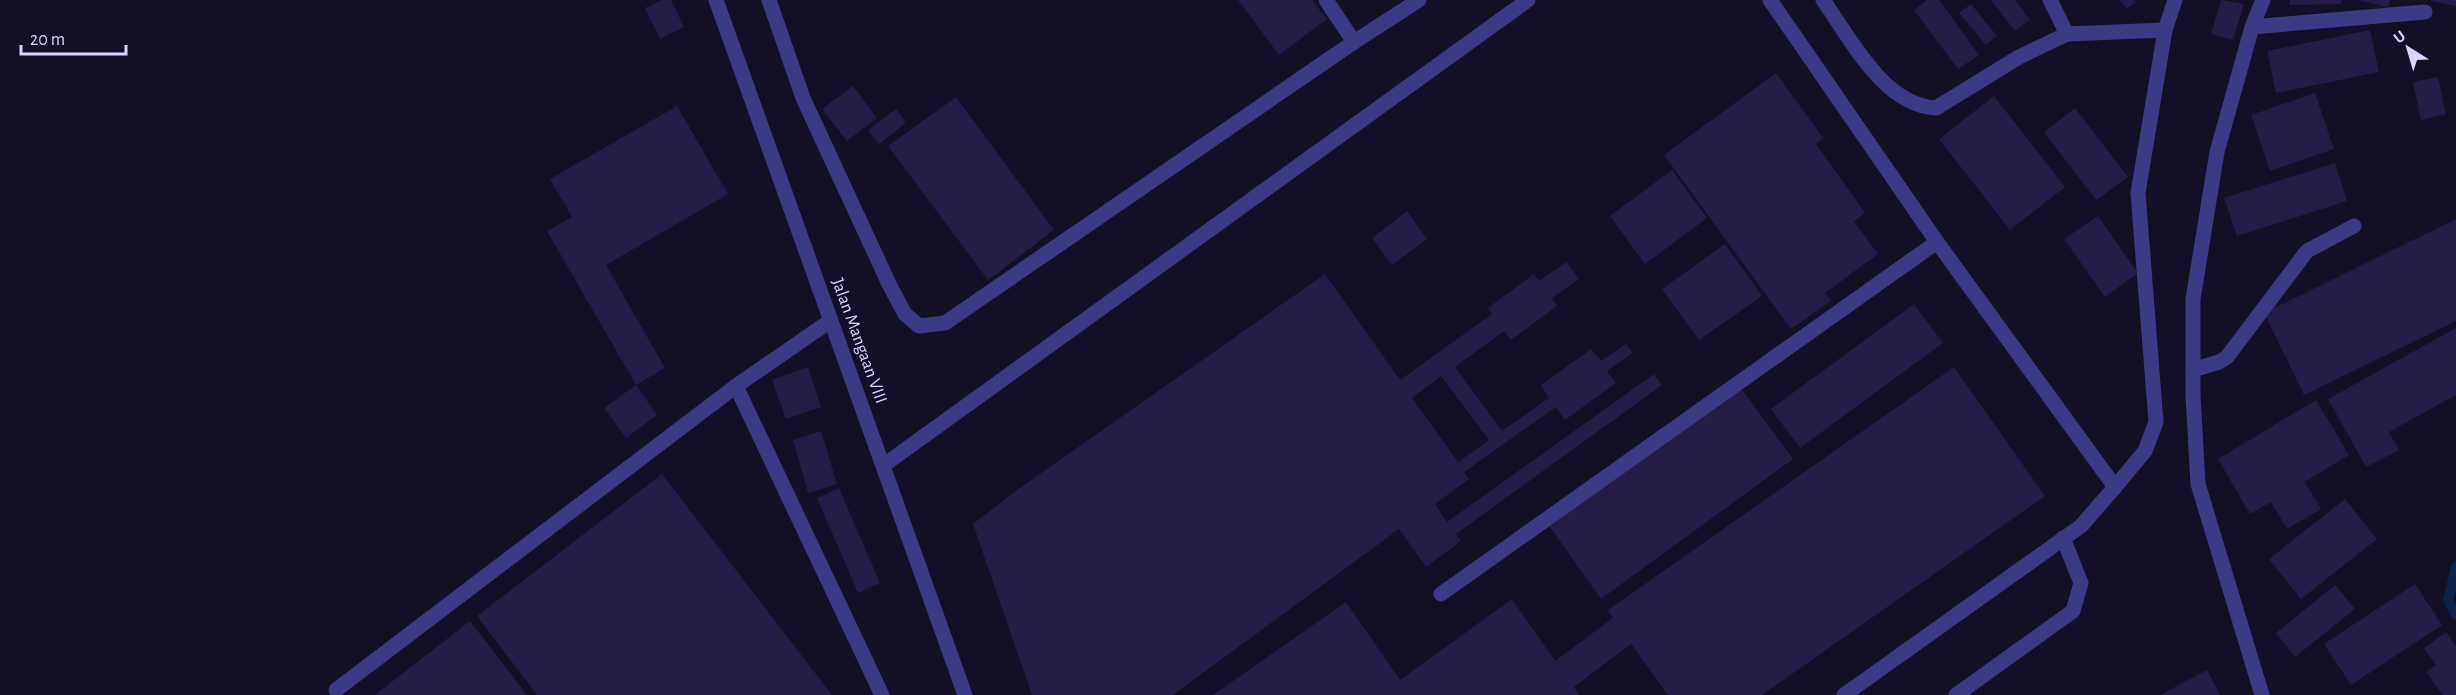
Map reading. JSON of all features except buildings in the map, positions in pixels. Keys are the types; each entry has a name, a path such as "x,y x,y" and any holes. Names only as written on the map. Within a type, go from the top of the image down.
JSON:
{"street":[{"name":"Jalan Mangaan VIII","path":"716,0 965,695"},
{"path":"769,0 802,98 905,314 919,326 945,323 1354,42 1419,0"},
{"path":"1326,0 1354,42"},
{"path":"884,465 1528,0"},
{"path":"1770,0 1937,242 2115,488"},
{"path":"1823,0 1881,82 1908,102 1925,108 1936,108 2019,57 2067,34 2165,30"},
{"path":"2050,0 2067,34"},
{"path":"1844,695 2081,526 2145,451 2156,422 2138,193 2165,30 2175,0"},
{"path":"2262,695 2198,484 2193,370 2193,299 2217,152 2252,27 2263,0"},
{"path":"2252,27 2425,12"},
{"path":"2193,370 2219,362 2227,357 2307,251 2354,226"},
{"path":"1441,594 1937,242"},
{"path":"336,690 736,386 830,321"},
{"path":"736,386 882,695"},
{"path":"1956,695 2073,610 2081,584 2063,538"}],"waterway":[{"path":"2456,567 2448,600 2456,615"}]}
